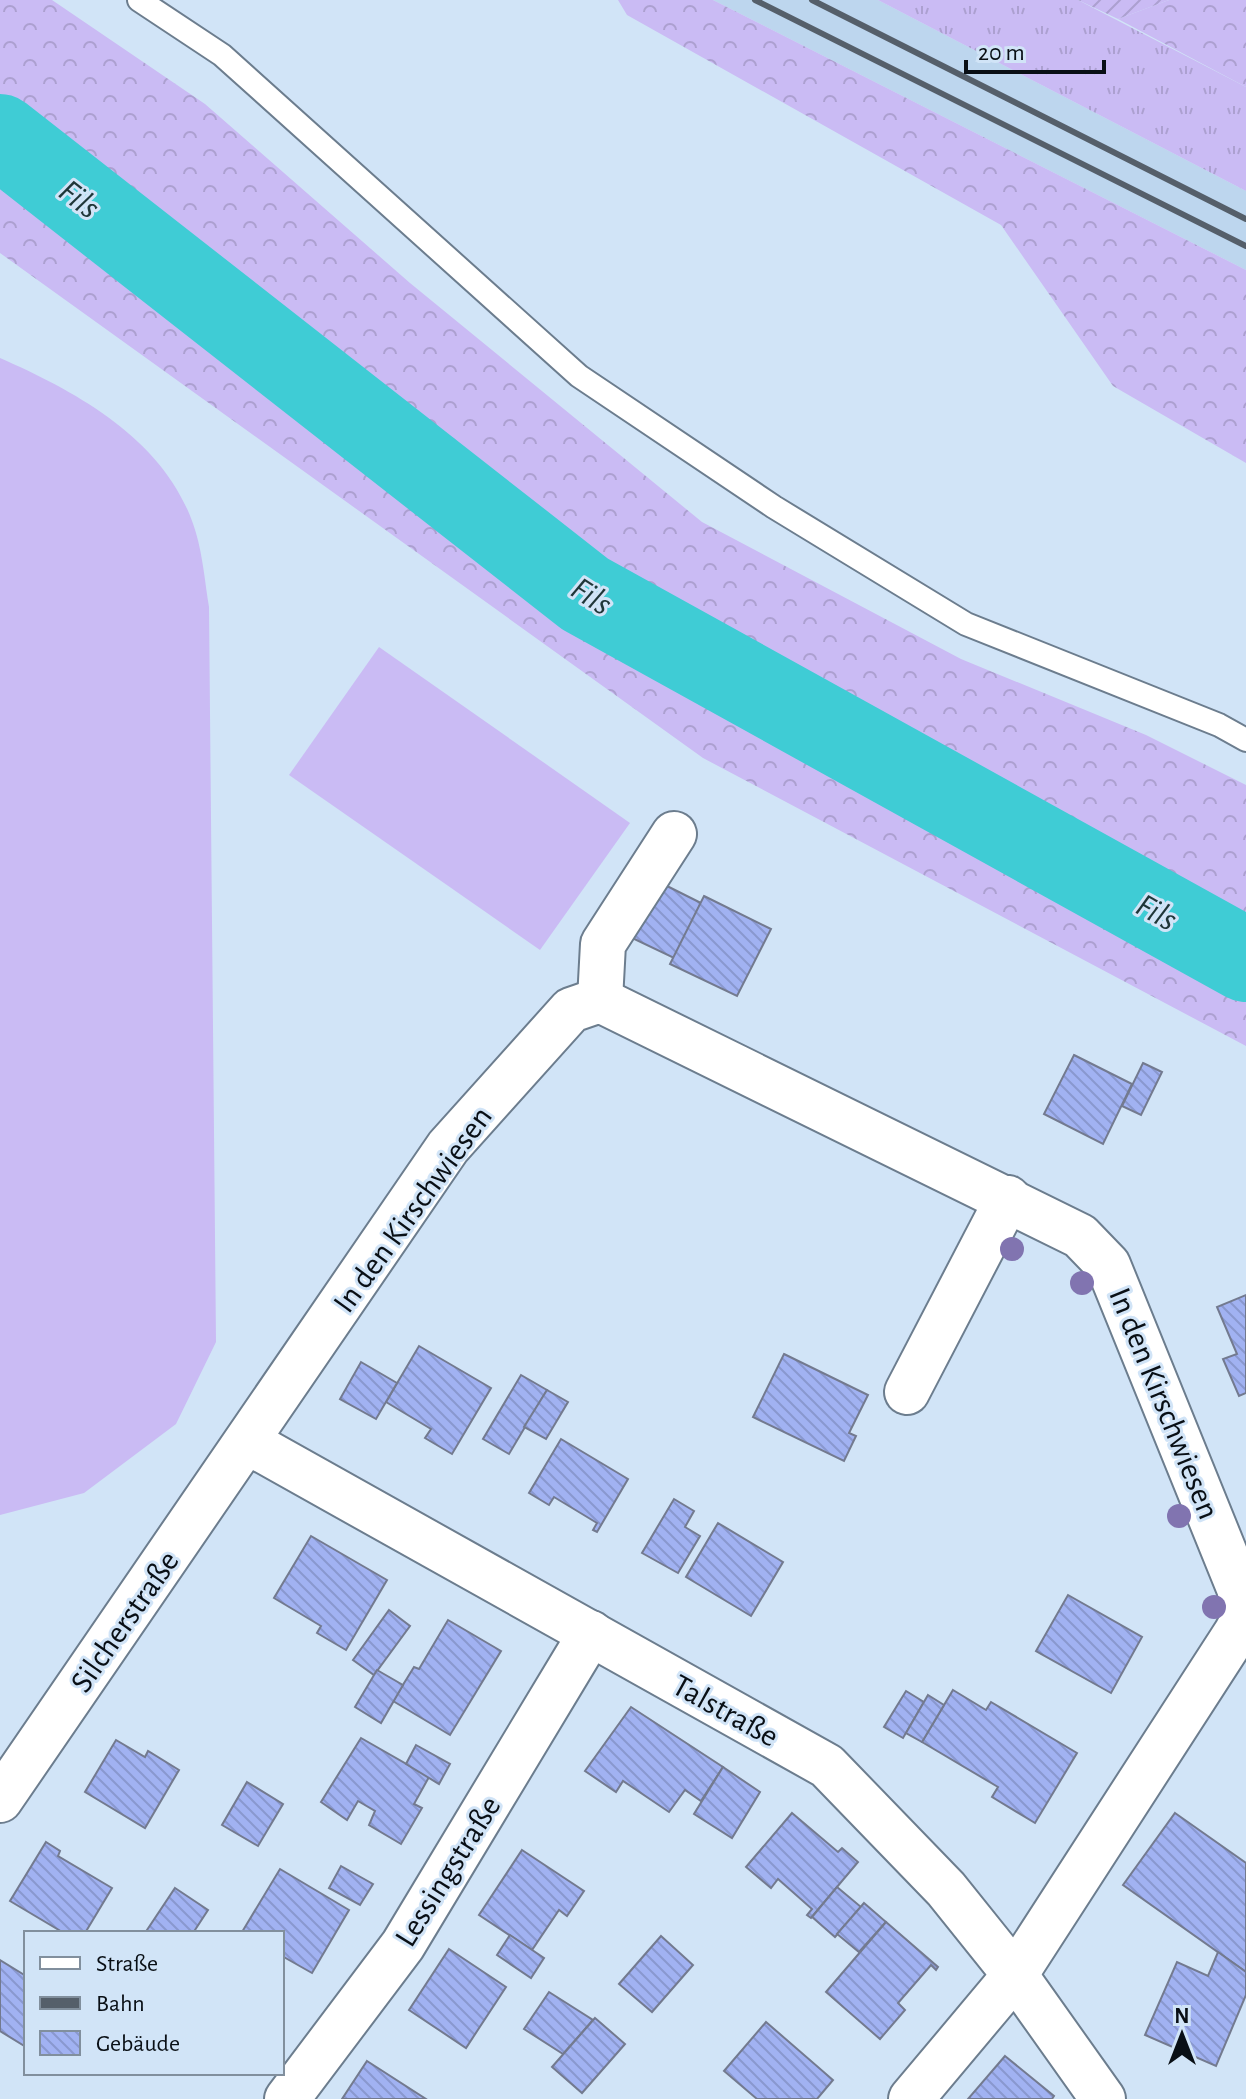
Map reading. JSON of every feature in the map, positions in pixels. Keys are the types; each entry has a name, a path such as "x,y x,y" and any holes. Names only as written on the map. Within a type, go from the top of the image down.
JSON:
{"street":[{"path":"600,1000 603,944 674,834"},
{"name":"In den Kirschwiesen","path":"248,1442 448,1147 571,1010 600,1000 1080,1236 1108,1265 1230,1563 1245,1616 1015,1975"},
{"path":"907,1392 1008,1198"},
{"name":"Talstraße","path":"248,1442 827,1766 946,1889 1015,1975 1103,2099"},
{"name":"Silcherstraße","path":"0,1800 248,1442"},
{"name":"Lessingstraße","path":"287,2099 403,1945 591,1633"},
{"path":"911,2099 1015,1975"}],"lane":[{"path":"139,0 222,55 579,376 774,507 966,624 1219,725 1246,740"}],"shaded area":[{"path":"713,0 878,0 1246,191 1246,270"}],"green space":[{"path":"0,0 52,0 205,104 410,283 702,522 961,659 1146,735 1246,785 1246,1046 703,758 0,253"},
{"path":"618,0 713,0 1246,270 1246,463 1113,386 1001,225 627,15"},
{"path":"878,0 1078,0 1246,87 1246,191"},
{"path":"1078,0 1169,0 1118,19"},
{"path":"1169,0 1246,0 1246,87 1118,19"},
{"path":"0,358 61,387 118,425 144,447 166,473 183,501 198,542 209,607 216,1342 176,1424 84,1493 0,1515"},
{"path":"379,647 630,823 540,950 289,775"}],"building":[{"path":"655,880 701,903 674,958 628,936"},
{"path":"704,896 771,929 737,996 670,964"},
{"path":"1074,1055 1132,1084 1103,1144 1044,1114"},
{"path":"1143,1063 1162,1072 1141,1115 1122,1106"},
{"path":"1246,1295 1246,1393 1239,1396 1223,1359 1237,1354 1217,1307"},
{"path":"419,1346 491,1388 452,1454 425,1438 431,1429 386,1402"},
{"path":"784,1354 868,1395 849,1433 856,1436 844,1461 753,1417"},
{"path":"361,1362 397,1383 376,1419 340,1399"},
{"path":"521,1375 547,1390 509,1454 483,1439"},
{"path":"547,1390 568,1402 546,1439 524,1427"},
{"path":"561,1439 628,1479 597,1532 593,1530 597,1523 554,1497 549,1505 529,1493"},
{"path":"674,1499 694,1511 685,1527 700,1536 678,1573 642,1553"},
{"path":"718,1523 783,1562 751,1616 686,1577"},
{"path":"311,1536 387,1580 346,1650 317,1633 321,1626 274,1598"},
{"path":"1068,1595 1142,1637 1111,1693 1036,1651"},
{"path":"389,1610 410,1626 374,1675 353,1660"},
{"path":"448,1620 501,1651 450,1735 393,1701 414,1667 419,1669"},
{"path":"377,1670 403,1685 381,1723 355,1707"},
{"path":"953,1690 986,1710 991,1702 1077,1753 1035,1823 992,1797 998,1787 922,1742"},
{"path":"906,1691 924,1702 903,1738 884,1727"},
{"path":"928,1695 944,1705 922,1742 906,1733"},
{"path":"631,1707 723,1767 701,1801 685,1790 669,1812 623,1781 616,1792 585,1771"},
{"path":"361,1738 429,1777 414,1804 422,1808 401,1844 369,1825 375,1811 358,1801 347,1820 321,1802"},
{"path":"116,1740 145,1757 148,1751 179,1770 145,1828 85,1792"},
{"path":"416,1745 450,1764 439,1784 406,1764"},
{"path":"723,1767 760,1792 732,1838 694,1814"},
{"path":"247,1782 283,1804 258,1846 222,1825"},
{"path":"792,1813 838,1852 842,1848 858,1862 811,1918 807,1915 812,1909 778,1879 771,1888 746,1867"},
{"path":"1175,1813 1246,1863 1246,1972 1123,1885"},
{"path":"46,1842 60,1851 58,1856 112,1888 86,1931 61,1931 10,1901"},
{"path":"522,1850 584,1891 567,1916 559,1910 532,1950 479,1915"},
{"path":"341,1866 373,1884 360,1905 329,1888"},
{"path":"280,1869 349,1910 312,1973 284,1957 284,1931 243,1931"},
{"path":"837,1887 861,1907 835,1937 812,1917"},
{"path":"175,1888 208,1910 194,1931 146,1931"},
{"path":"864,1903 886,1922 859,1952 837,1934"},
{"path":"886,1922 938,1967 936,1970 931,1965 898,2003 905,2010 880,2039 826,1992"},
{"path":"510,1935 544,1958 531,1978 497,1955"},
{"path":"661,1936 693,1965 652,2012 619,1984"},
{"path":"449,1949 506,1987 466,2048 409,2010"},
{"path":"1218,1952 1246,1972 1246,1995 1216,2066 1145,2035 1177,1962 1208,1976"},
{"path":"0,1960 24,1975 24,2046 0,2031"},
{"path":"549,1992 593,2020 563,2054 524,2029"},
{"path":"595,2018 625,2044 582,2093 552,2067"},
{"path":"766,2022 833,2080 817,2099 757,2099 724,2071"},
{"path":"1005,2056 1054,2096 1052,2099 968,2099"},
{"path":"367,2061 426,2099 342,2099"}],"waterway":[{"name":"Fils","path":"0,136 585,594 1246,960"}],"railway":[{"path":"755,0 1246,246"},
{"path":"812,0 1246,219"}]}
